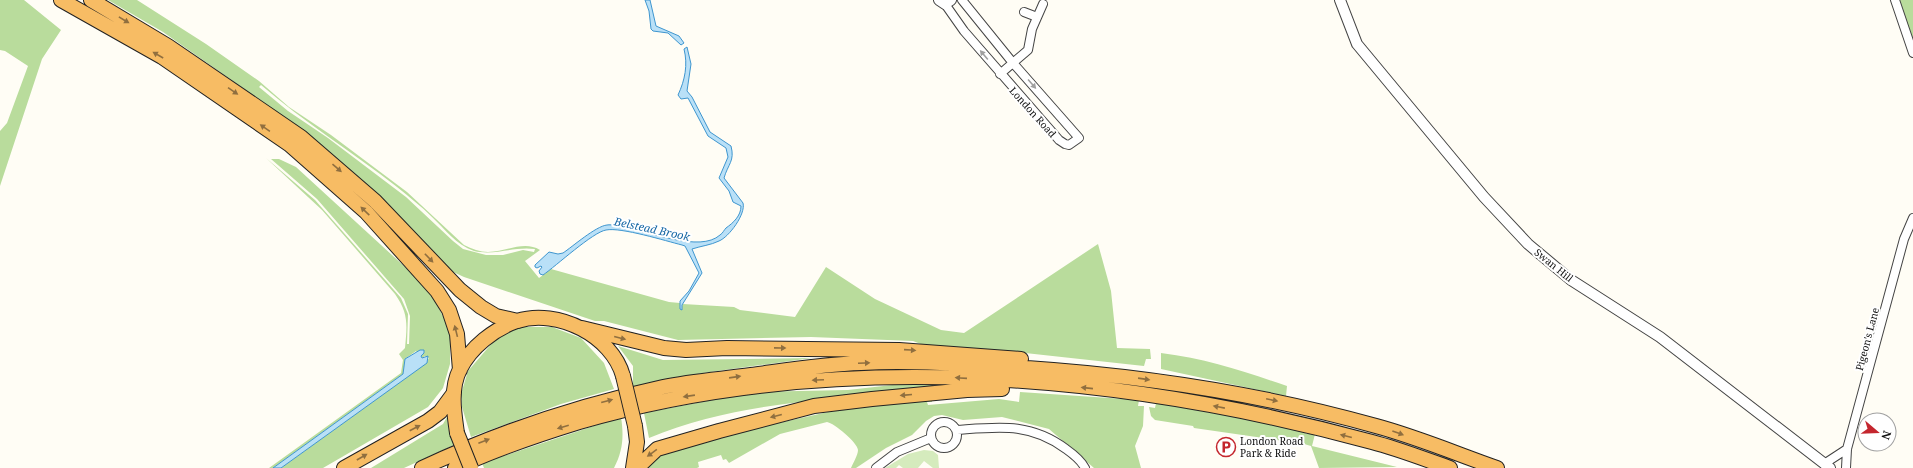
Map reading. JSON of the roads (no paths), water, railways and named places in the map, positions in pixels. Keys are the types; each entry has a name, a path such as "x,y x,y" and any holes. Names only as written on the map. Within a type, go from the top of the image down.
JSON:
{"highway":[{"path":"61,0 162,57 290,145 366,212 437,291 449,310 457,334 460,370"},
{"path":"91,0 168,46 301,137 375,202 460,290 481,307 496,316 518,321 539,319 551,320 664,348 686,350 727,348 899,350 991,356 1073,364 1105,374"},
{"path":"471,468 457,433 453,406 454,393 460,370 470,354 482,342 494,332 518,321"},
{"path":"582,328 610,350 623,376 635,426 637,447 633,468"},
{"path":"422,468 458,451 565,412 666,387 803,368 861,363 937,363 1105,374 1190,385 1271,400 1379,426 1497,468"},
{"path":"455,468 518,442 622,410 675,398 789,382 852,378 932,376 1056,384 1190,402 1274,418 1374,443 1450,468"},
{"path":"637,468 656,449 814,406 959,390 1030,389 1056,384"},
{"path":"344,468 428,421 440,412 454,393"}],"street":[{"name":"London Road","path":"945,1 964,31 1000,74 1062,143 1069,145 1079,138 1013,63 962,0"},
{"name":"Swan Hill","path":"1340,0 1357,44 1484,197 1528,244 1572,280 1660,337 1827,466"},
{"path":"1895,0 1913,53"},
{"path":"1000,74 1028,50 1032,29 1043,4"},
{"path":"1024,12 1037,17"},
{"name":"Pigeon's Lane","path":"1846,468 1847,449 1904,239 1913,218"},
{"path":"939,423 950,423 957,430 958,435 955,443 947,448 936,446 931,438 933,428 939,423"},
{"path":"957,430 999,426 1025,429 1051,439 1062,446 1073,454 1085,468"},
{"path":"876,468 897,452 931,438"},
{"path":"1827,466 1847,449"}],"water":[{"path":"645,0 650,0 656,26 679,36 684,43 681,45 668,33 653,31 651,29 649,11"},
{"path":"687,47 691,64 687,91 692,97 710,132 731,146 732,159 724,178 743,203 743,208 736,225 723,239 713,244 692,249 702,273 682,305 682,310 680,309 680,301 689,291 699,273 685,246 632,232 606,230 600,232 543,275 540,274 539,271 542,267 537,268 535,265 549,252 558,254 563,253 602,226 614,225 674,239 700,242 711,240 720,235 738,216 741,206 733,202 729,191 719,178 728,157 726,148 708,136 688,98 681,99 678,95 685,72 686,61 684,49"},
{"path":"420,350 424,350 424,353 421,356 422,358 428,356 427,363 281,468 273,468 403,374 405,359"}],"place":[{"name":"London Road Park & Ride","path":"1226,447"}],"water label":[{"name":"Belstead Brook","path":"652,229"}]}
